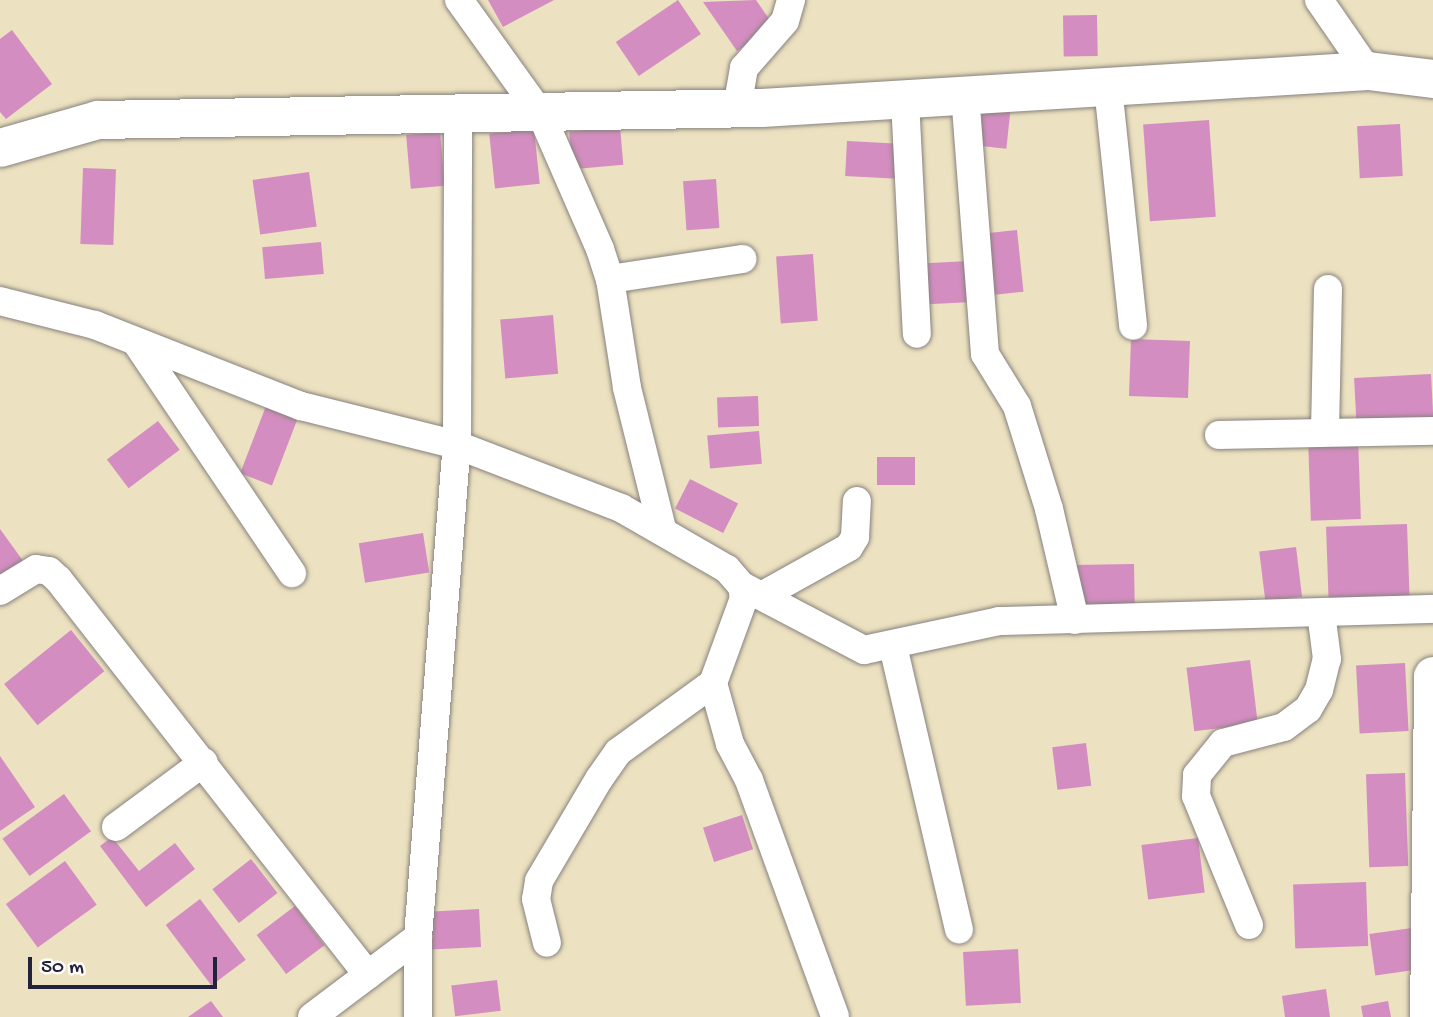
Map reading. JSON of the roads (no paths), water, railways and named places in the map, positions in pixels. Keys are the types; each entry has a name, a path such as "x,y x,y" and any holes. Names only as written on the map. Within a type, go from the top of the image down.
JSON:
{"street":[{"path":"459,0 541,114 611,279 627,388 662,528"},
{"path":"737,108 744,68 785,21 791,0"},
{"path":"1320,0 1368,71"},
{"path":"0,148 98,120 457,113 541,114 737,108 1368,71 1433,79"},
{"path":"1108,87 1133,326"},
{"path":"965,94 985,355 1017,406 1049,509 1074,620"},
{"path":"905,100 916,334"},
{"path":"418,1017 418,937 457,445 457,113"},
{"path":"611,279 742,259"},
{"path":"1325,432 1328,289"},
{"path":"0,301 95,325 301,405 457,445 662,528 727,569 753,590 864,650 893,646 999,621 1433,609"},
{"path":"136,342 292,573"},
{"path":"1219,435 1433,431"},
{"path":"547,943 537,899 539,881 599,779 618,752 713,683 741,605 753,590 849,547 855,537 857,501"},
{"path":"0,591 36,569 50,571 204,762 369,975"},
{"path":"1249,925 1196,796 1197,775 1223,743 1284,727 1308,709 1319,690 1327,659 1321,612"},
{"path":"893,646 959,929"},
{"path":"1429,1017 1433,676"},
{"path":"713,683 730,744 749,780 835,1016"},
{"path":"116,827 204,762"},
{"path":"312,1017 418,937"}]}
